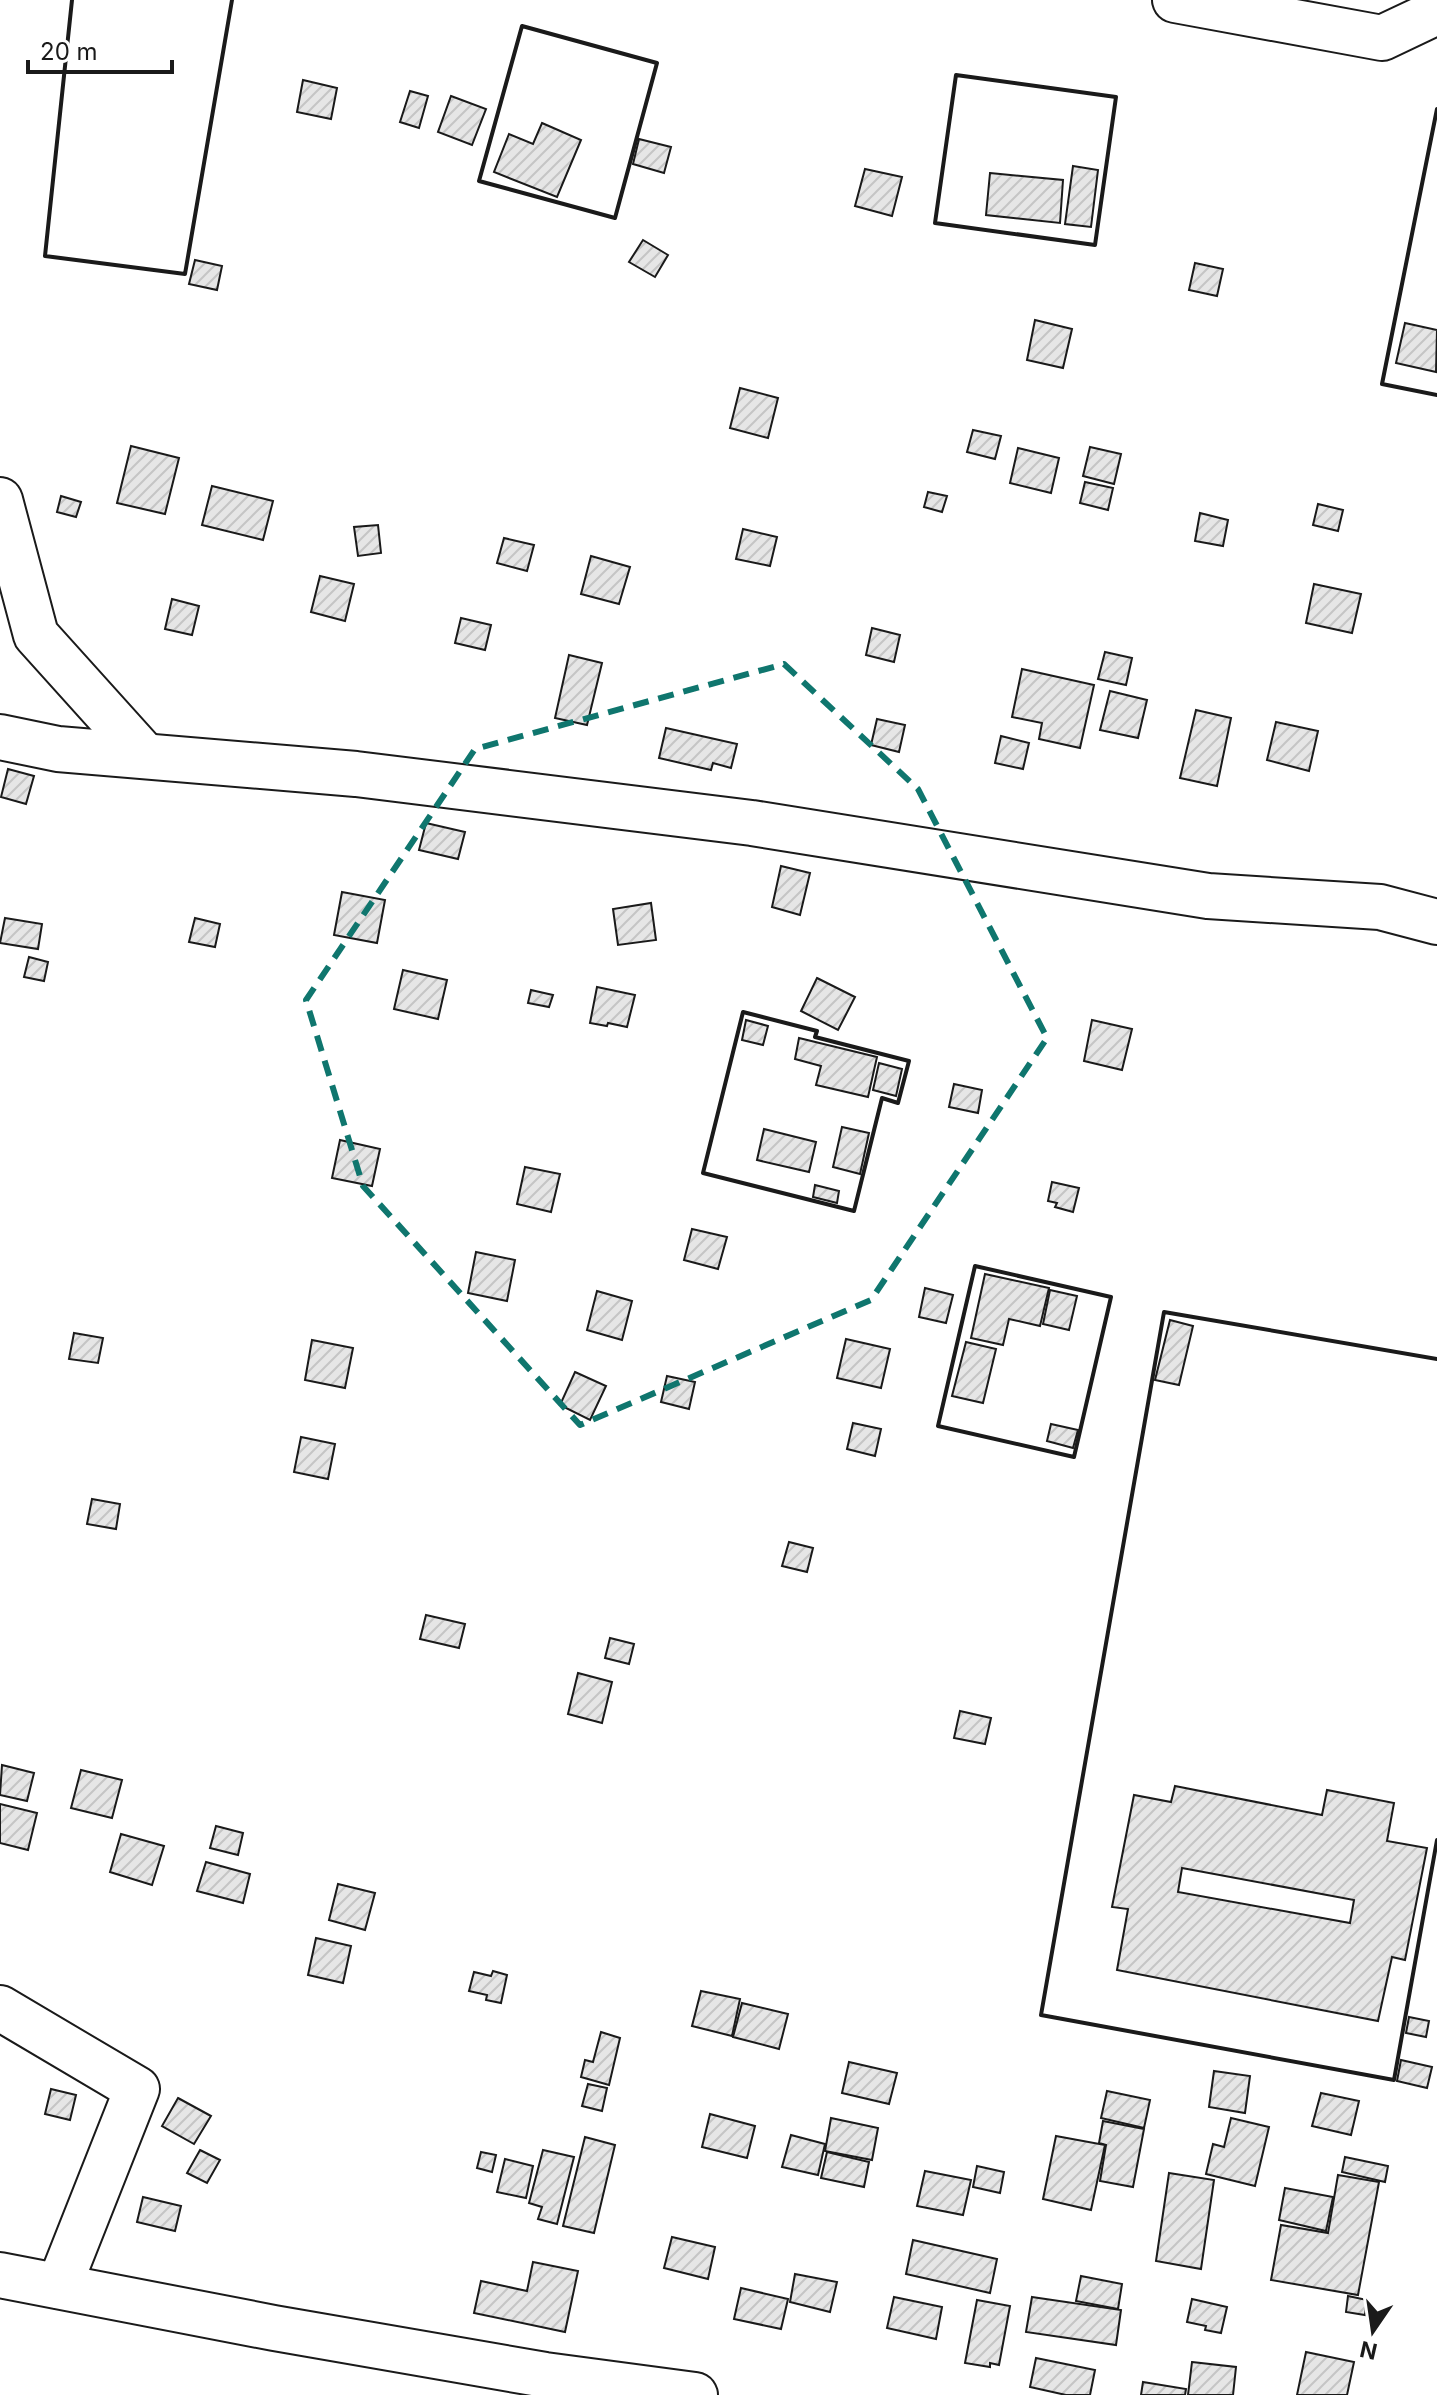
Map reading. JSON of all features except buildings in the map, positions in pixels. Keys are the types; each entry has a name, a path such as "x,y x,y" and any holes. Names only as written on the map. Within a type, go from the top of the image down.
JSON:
{"street":[{"path":"1175,0 1382,38 1437,12"},
{"path":"0,500 36,635 145,756"},
{"path":"0,737 58,749 356,774 752,823 1208,896 1380,907 1437,922"},
{"path":"0,2008 137,2089 59,2286"},
{"path":"0,2275 274,2328 545,2375 695,2395"}],"highlighted area":[{"path":"784,664 918,789 1047,1038 871,1300 580,1425 363,1186 306,1000 475,749"}],"wall":[{"path":"72,0 45,256 185,274 232,0"},
{"path":"522,26 657,63 615,218 479,181 522,26"},
{"path":"956,75 1116,97 1095,245 935,223 956,75"},
{"path":"1437,109 1382,384 1437,395"},
{"path":"743,1012 817,1031 815,1037 909,1061 898,1103 882,1098 854,1211 703,1173 743,1012"},
{"path":"975,1266 1111,1297 1074,1457 938,1426 975,1266"},
{"path":"1437,1359 1164,1312 1041,2015 1394,2080 1437,1840"}]}
